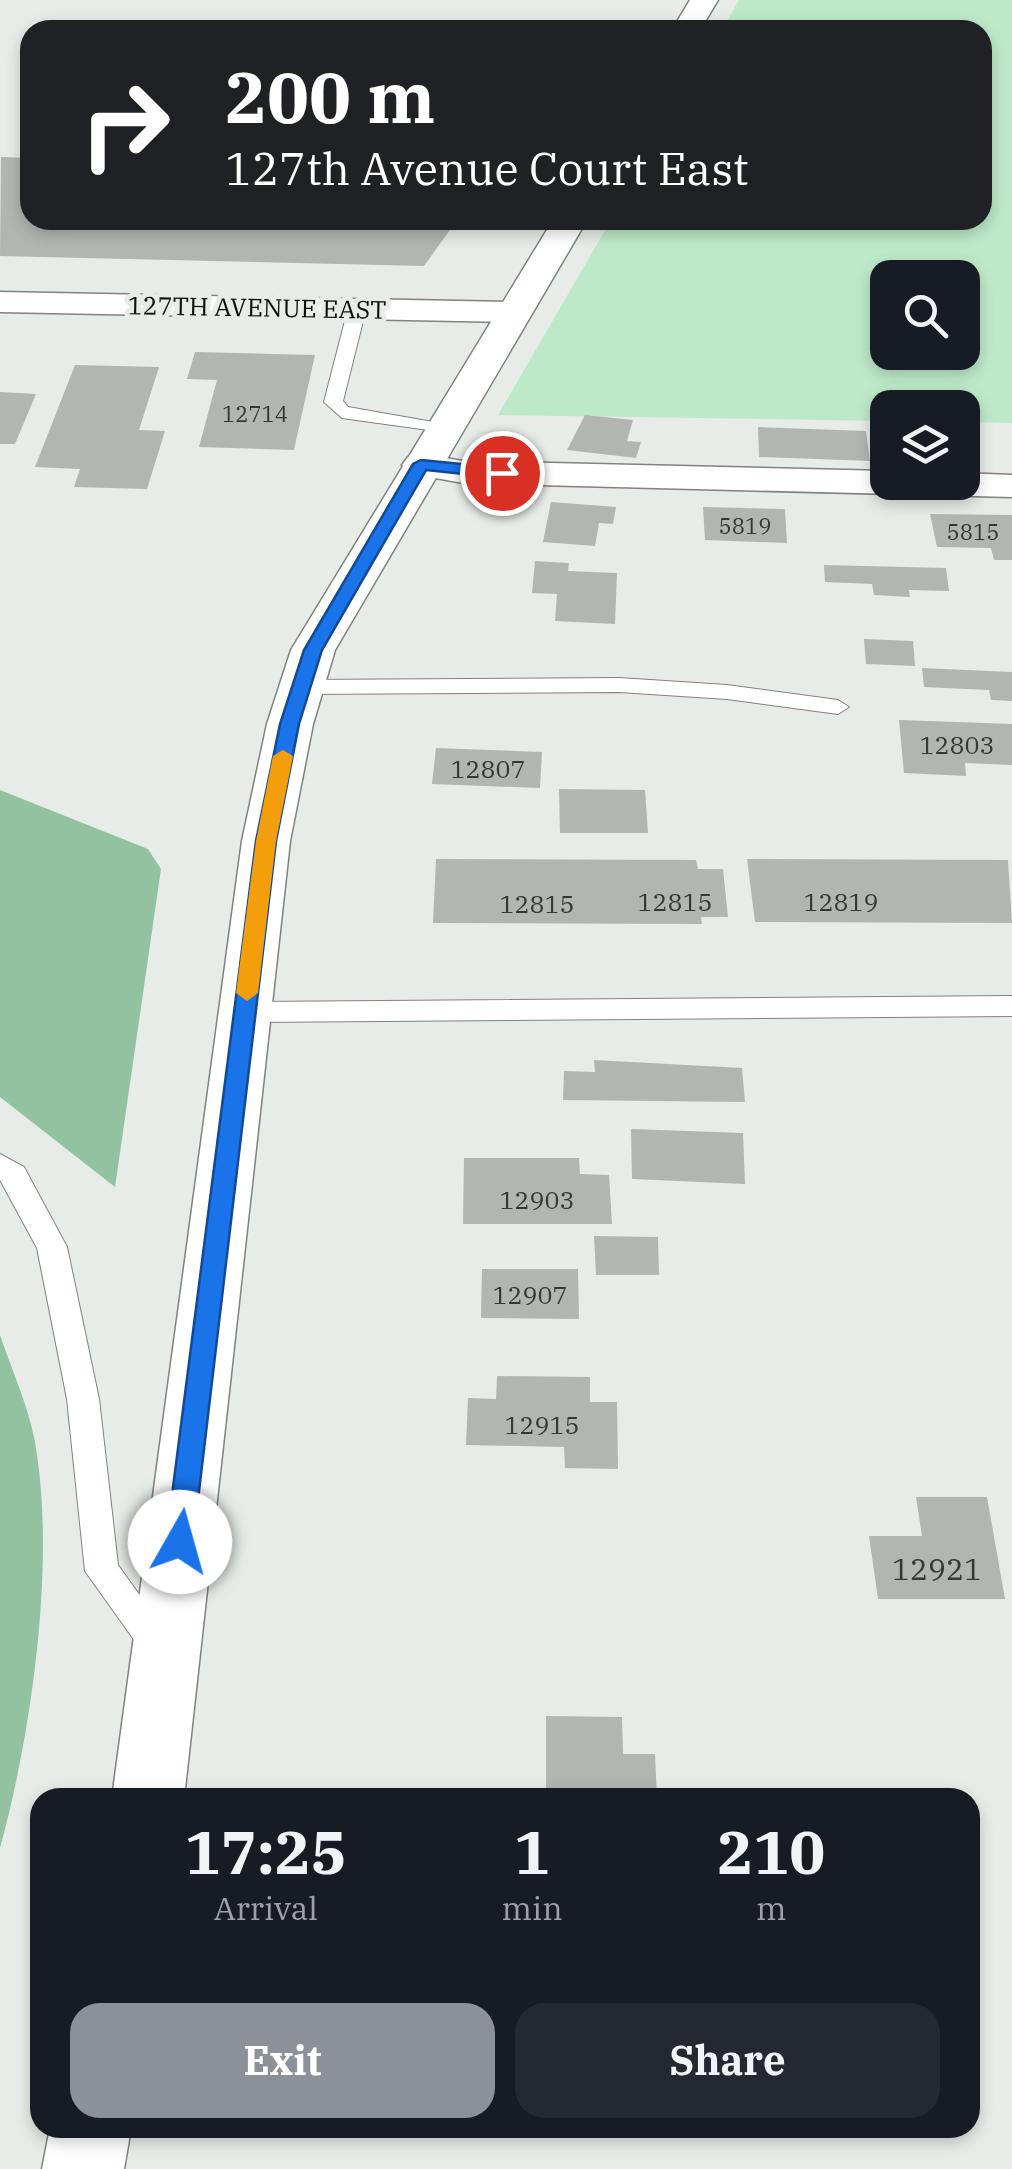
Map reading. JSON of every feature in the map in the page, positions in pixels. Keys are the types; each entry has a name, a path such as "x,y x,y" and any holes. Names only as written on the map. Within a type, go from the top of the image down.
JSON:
{"main road":[{"path":"149,1788 266,841 301,687 313,650 564,230"},
{"path":"82,2169 89,2138"}],"street":[{"name":"127TH AVENUE EAST","path":"0,302 514,312"},
{"path":"432,447 463,472 1012,486"}],"lane":[{"path":"357,309 333,402 342,412 432,447"},
{"path":"301,687 619,684 838,707"},
{"path":"245,1012 1012,1006"},
{"path":"0,1166 14,1175 52,1246 83,1399 102,1572 166,1655"}],"shaded area":[{"path":"739,0 1012,0 1012,423 980,422 980,390 870,390 870,421 498,415 605,230 992,230 992,20 728,20"},
{"path":"0,790 148,849 161,869 115,1187 0,1097"},
{"path":"0,1335 34,1437 43,1535 38,1644 31,1698 0,1848"}],"building":[{"path":"1,157 20,158 20,230 450,230 424,266 0,256"},
{"path":"195,352 315,355 294,450 199,447 217,380 187,379"},
{"path":"75,365 159,367 139,430 165,431 147,489 74,487 80,469 35,467"},
{"path":"0,392 36,394 15,444 0,444"},
{"path":"585,415 633,420 627,441 641,442 636,458 567,450"},
{"path":"758,427 866,431 870,461 759,457"},
{"path":"551,502 616,507 613,524 599,523 595,546 543,542"},
{"path":"703,507 785,509 787,543 705,540"},
{"path":"930,514 1012,515 1012,560 994,560 991,548 937,547"},
{"path":"535,561 569,563 568,571 617,573 615,624 555,621 557,594 532,593"},
{"path":"824,565 946,568 949,591 909,590 910,597 874,595 872,584 825,582"},
{"path":"864,639 913,641 915,666 866,664"},
{"path":"922,668 1012,672 1012,701 991,700 989,690 924,687"},
{"path":"899,720 1012,724 1012,765 965,763 966,776 904,773"},
{"path":"436,748 542,752 540,788 432,784"},
{"path":"559,789 645,790 648,833 560,833"},
{"path":"436,859 696,860 698,869 723,869 728,917 701,917 702,924 433,923"},
{"path":"747,859 1008,860 1012,923 755,922"},
{"path":"594,1060 742,1068 745,1102 563,1100 564,1071 595,1072"},
{"path":"631,1129 743,1133 745,1184 632,1179"},
{"path":"464,1158 579,1158 580,1174 609,1175 612,1224 463,1224"},
{"path":"594,1236 658,1237 659,1275 596,1275"},
{"path":"482,1269 578,1269 579,1319 481,1318"},
{"path":"497,1376 590,1377 590,1402 617,1402 618,1469 565,1468 564,1447 466,1445 468,1398 496,1399"},
{"path":"916,1497 987,1497 1005,1599 878,1599 869,1536 922,1536"},
{"path":"546,1716 622,1717 623,1754 655,1754 657,1788 546,1788"}],"slow traffic":[{"path":"247,993 266,841 283,756"}],"route":[{"path":"180,1542 266,841 290,724 313,650 421,464 463,472 502,473"}]}
